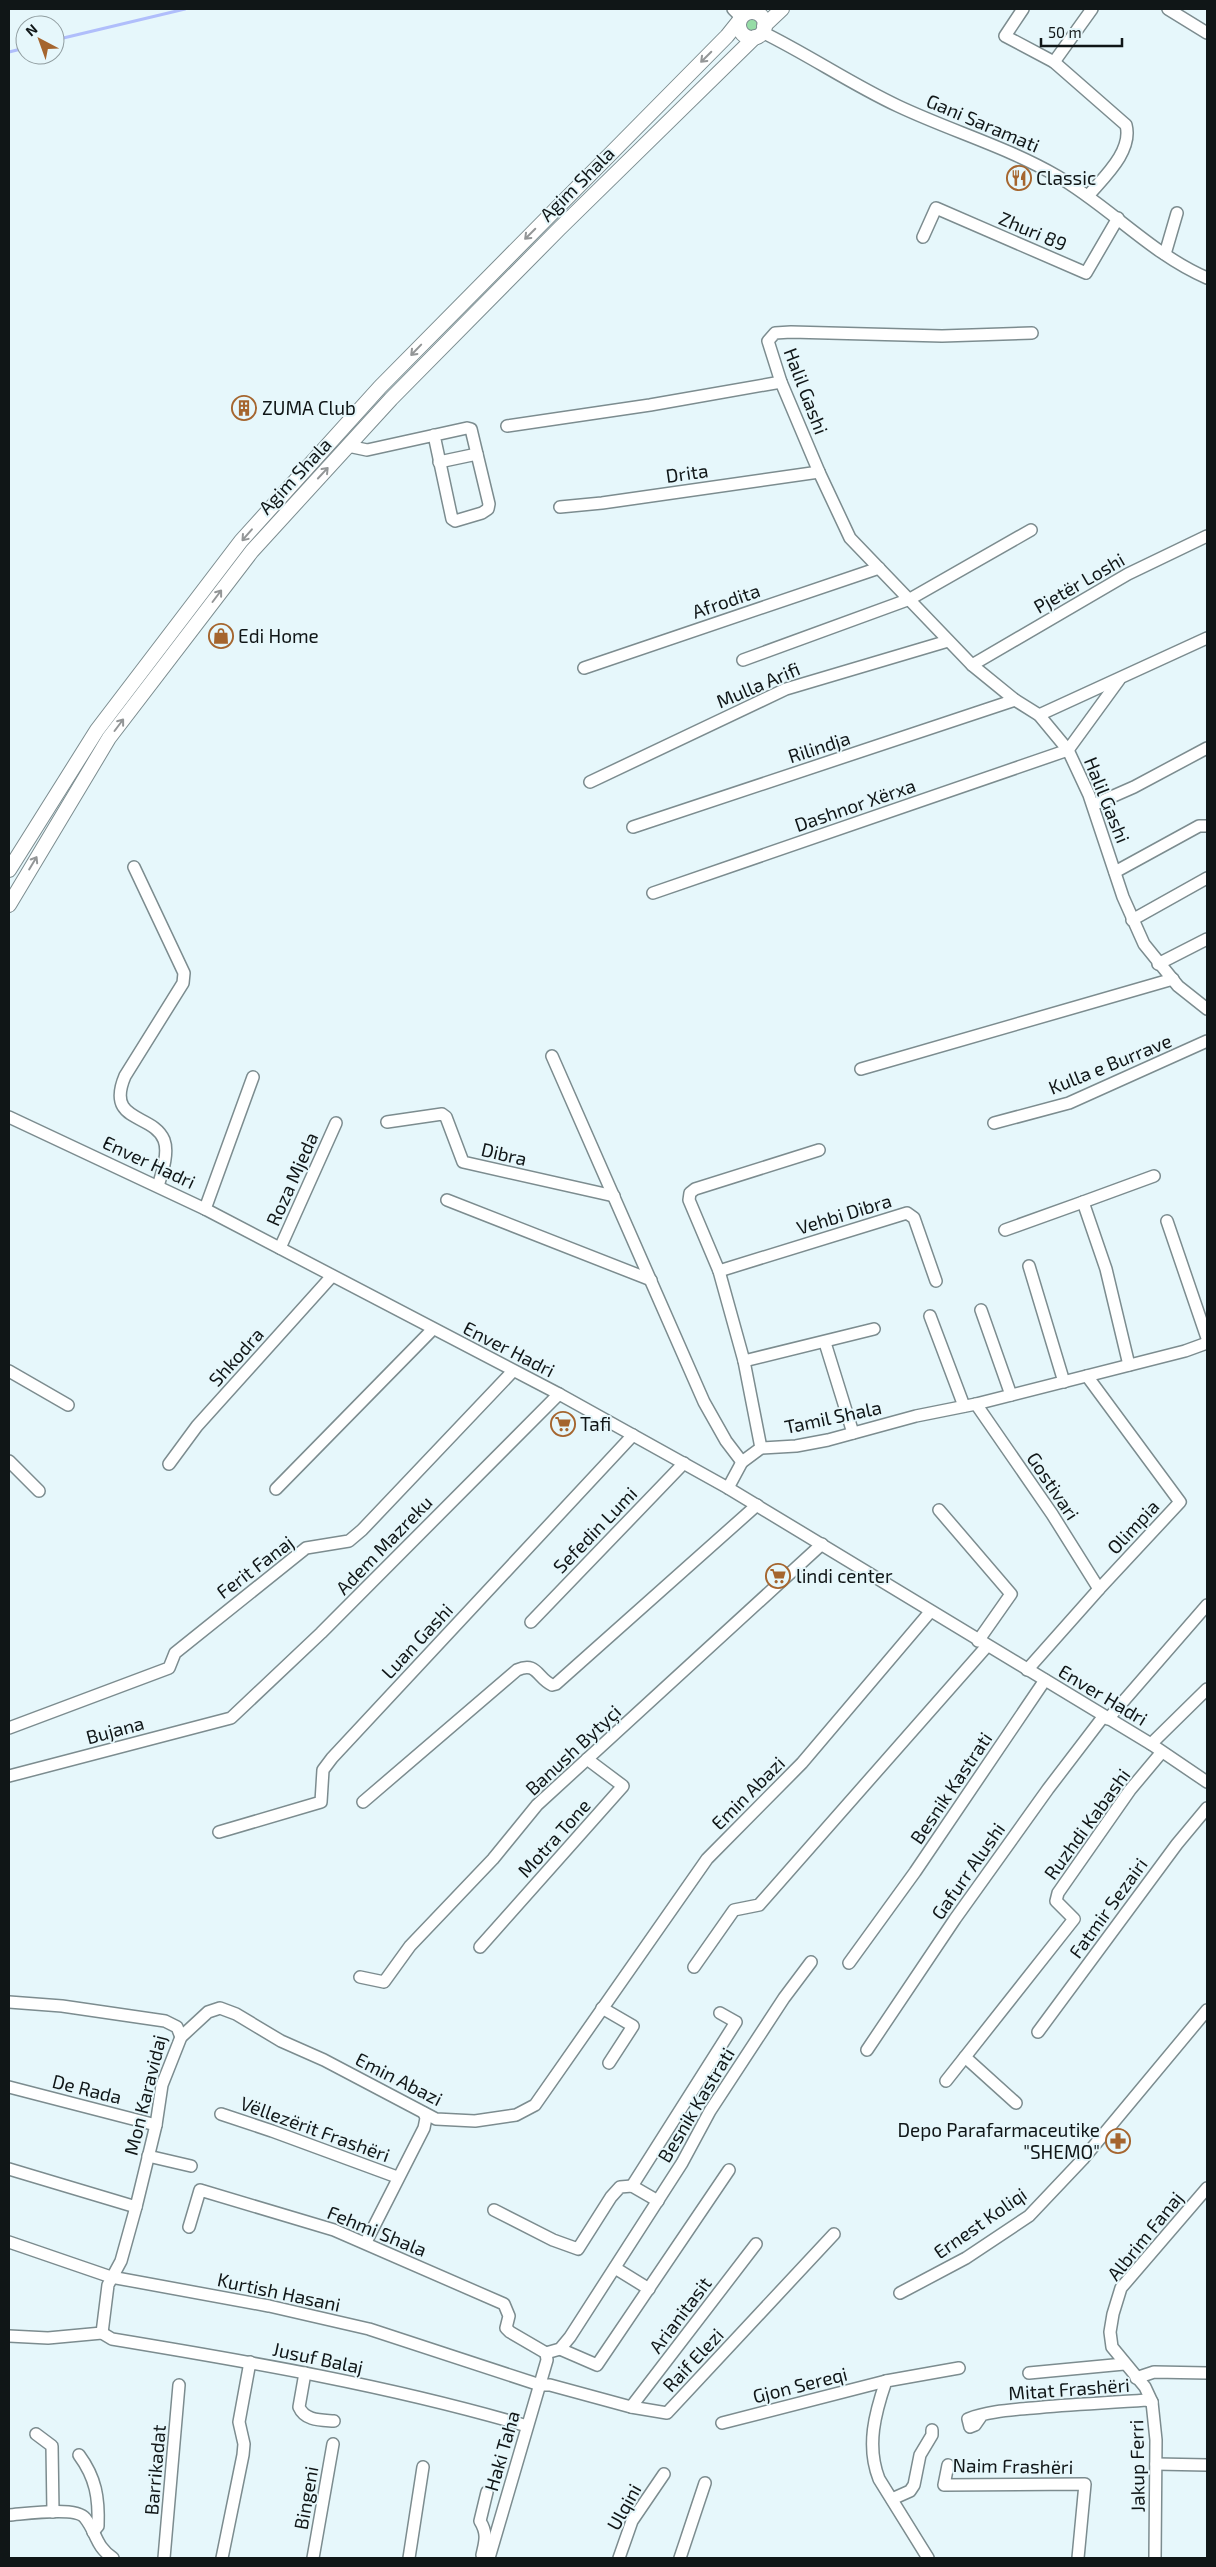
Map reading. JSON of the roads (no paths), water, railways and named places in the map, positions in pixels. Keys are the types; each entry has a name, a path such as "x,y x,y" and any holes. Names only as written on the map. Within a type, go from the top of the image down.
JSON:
{"main road":[{"name":"Agim Shala","path":"9,905 109,738 252,551 390,399 782,9"},
{"name":"Agim Shala","path":"9,870 97,730 247,534 380,387 727,36 742,14"},
{"path":"742,14 760,14 760,32 749,37 742,33 742,14"}],"street":[{"path":"1023,9 1004,36 1054,62 1118,116 1126,125 1129,135 1124,149 1088,196"},
{"path":"1054,62 1092,9"},
{"path":"1168,9 1207,34"},
{"name":"Gani Saramati","path":"760,32 900,107 1025,158 1088,196 1165,254 1207,278"},
{"name":"Zhuri 89","path":"923,236 936,208 1086,273 1118,218"},
{"path":"1165,254 1178,213"},
{"name":"Halil Gashi","path":"1032,333 942,336 775,333 768,341 782,382 819,472 850,538 972,666 1015,700 1039,715 1068,750 1093,805 1132,920 1144,944 1172,980 1205,1004"},
{"path":"507,426 650,406 782,382"},
{"path":"348,446 368,450 434,435 470,429 488,509 482,513 455,521 449,514 434,435"},
{"path":"439,462 477,454"},
{"name":"Drita","path":"560,506 602,504 819,472"},
{"path":"743,660 910,599 1031,530"},
{"name":"Pjetër Loshi","path":"972,666 1128,574 1207,536"},
{"name":"Afrodita","path":"584,668 880,568"},
{"path":"1039,715 1119,680 1207,638"},
{"name":"Mulla Arifi","path":"590,782 786,689 948,641"},
{"path":"1068,750 1119,680"},
{"name":"Rilindja","path":"633,827 1015,700"},
{"path":"1093,805 1134,787 1207,748"},
{"name":"Dashnor Xërxa","path":"653,892 1068,750"},
{"name":"Halil Gashi","path":"1115,872 1199,826 1207,826"},
{"path":"134,867 184,972 183,982 125,1076 120,1090 120,1099 127,1110 164,1138 165,1147 162,1172 158,1186"},
{"path":"1132,920 1207,878"},
{"path":"1158,964 1207,939"},
{"path":"861,1069 1172,980"},
{"name":"Kulla e Burrave","path":"994,1123 1069,1103 1207,1041"},
{"path":"552,1056 704,1402 717,1427 742,1462"},
{"path":"205,1209 252,1077"},
{"name":"Dibra","path":"387,1122 442,1114 446,1117 463,1162 614,1196"},
{"name":"Enver Hadri","path":"9,1117 205,1209 433,1330 559,1394 684,1463 822,1544 982,1644 1151,1744 1161,1753 1207,1782"},
{"name":"Roza Mjeda","path":"280,1248 336,1123"},
{"path":"761,1448 744,1361 719,1270 689,1200 690,1193 695,1189 819,1150"},
{"path":"1005,1230 1154,1176"},
{"path":"447,1200 651,1280"},
{"path":"1083,1202 1106,1269 1128,1365"},
{"name":"Vehbi Dibra","path":"719,1270 907,1214 914,1218 936,1281"},
{"path":"1167,1221 1207,1338"},
{"path":"1029,1266 1064,1382"},
{"name":"Shkodra","path":"169,1464 197,1426 332,1276"},
{"path":"981,1310 1011,1395"},
{"path":"930,1316 964,1406"},
{"path":"744,1361 874,1329"},
{"path":"276,1489 433,1330"},
{"name":"Tamil Shala","path":"728,1488 742,1462 761,1448 796,1446 916,1416 976,1404 1185,1351 1207,1342"},
{"path":"826,1346 853,1432"},
{"name":"Ferit Fanaj","path":"9,1728 169,1668 175,1652 306,1548 349,1541 369,1523 513,1370"},
{"path":"9,1371 68,1405"},
{"name":"Olimpia","path":"1027,1670 1180,1502 1087,1376"},
{"name":"Adem Mazreku","path":"231,1718 321,1633 559,1394"},
{"name":"Gostivari","path":"976,1404 1052,1514 1099,1589"},
{"name":"Luan Gashi","path":"219,1832 321,1802 323,1770 332,1758 633,1435"},
{"path":"9,1462 39,1491"},
{"name":"Sefedin Lumi","path":"531,1622 684,1463"},
{"path":"363,1802 517,1670 525,1667 533,1668 548,1683 556,1684 756,1505"},
{"path":"694,1968 734,1910 759,1905 982,1644 1010,1594 939,1510"},
{"name":"Banush Bytyçi","path":"360,1977 384,1982 410,1946 493,1858 537,1805 822,1544"},
{"name":"Gafurr Alushi","path":"867,2050 1048,1789 1105,1718 1207,1606"},
{"name":"Emin Abazi","path":"180,2037 208,2012 220,2008 236,2014 282,2041 324,2060 424,2113 441,2120 475,2121 516,2116 535,2105 707,1859 802,1763 930,1612"},
{"name":"Besnik Kastrati","path":"849,1963 915,1872 1045,1680"},
{"path":"1151,1744 1207,1689"},
{"name":"Bujana","path":"9,1776 231,1718"},
{"name":"Ruzhdi Kabashi","path":"946,2081 1074,1919 1056,1901 1058,1893 1130,1790 1161,1753"},
{"name":"Motra Tone","path":"480,1947 623,1786 587,1759"},
{"name":"Fatmir Sezairi","path":"1038,2032 1177,1844 1207,1808"},
{"name":"Besnik Kastrati","path":"560,2349 615,2268 682,2163 710,2111 784,1998 811,1962"},
{"name":"Mon Karavidaj","path":"9,2002 62,2006 165,2021 177,2026 180,2037 162,2085 156,2124 136,2208 121,2261 111,2277"},
{"path":"602,2008 633,2026 609,2064"},
{"name":"Ernest Koliqi","path":"900,2293 966,2258 1029,2216 1083,2159 1207,2010"},
{"path":"632,2186 736,2022 720,2013"},
{"path":"965,2056 1016,2103"},
{"name":"De Rada","path":"9,2087 156,2124"},
{"name":"Vëllezërit Frashëri","path":"366,2242 397,2177 424,2128 426,2118 424,2113"},
{"name":"Vëllezërit Frashëri","path":"221,2114 397,2177"},
{"path":"148,2156 191,2166"},
{"path":"9,2169 136,2208"},
{"path":"546,2353 560,2349 597,2365 729,2170"},
{"path":"494,2210 554,2240 578,2249 617,2189 632,2186 658,2201"},
{"name":"Albrim Fanaj","path":"1136,2378 1112,2347 1110,2332 1122,2288 1207,2188"},
{"name":"Fehmi Shala","path":"189,2227 200,2190 334,2230 366,2242 504,2304 509,2316 506,2328 546,2353"},
{"name":"Raif Elezi","path":"540,2385 550,2385 631,2407 667,2414 834,2234"},
{"name":"Kurtish Hasani","path":"9,2242 111,2277 269,2306 369,2329 540,2385"},
{"name":"Arianitasit","path":"631,2407 756,2244"},
{"path":"615,2268 649,2289"},
{"path":"102,2333 102,2317 111,2277"},
{"name":"Jusuf Balaj","path":"9,2336 48,2338 102,2333 112,2339 305,2373 459,2407 526,2426"},
{"name":"Haki Taha","path":"489,2558 526,2426 547,2360 546,2353"},
{"path":"222,2558 243,2455 244,2444 238,2422 250,2362"},
{"path":"1029,2373 1124,2364"},
{"name":"Gjon Sereqi","path":"722,2423 886,2381 959,2368"},
{"path":"1136,2378 1154,2372 1207,2373"},
{"path":"305,2373 299,2399 301,2412 311,2418 334,2421"},
{"name":"Jakup Ferri","path":"1136,2378 1152,2402 1156,2464 1155,2558"},
{"path":"886,2381 874,2421 874,2465 928,2558"},
{"name":"Barrikadat","path":"164,2558 180,2385"},
{"name":"Mitat Frashëri","path":"985,2414 1056,2406 1146,2400 1152,2402"},
{"path":"892,2498 910,2491 914,2485 920,2455 932,2435 932,2430"},
{"path":"36,2434 52,2446 53,2512"},
{"name":"Bingeni","path":"313,2558 333,2444"},
{"path":"79,2455 90,2470 98,2495 98,2526 93,2532"},
{"path":"1156,2464 1207,2465"},
{"name":"Naim Frashëri","path":"948,2465 944,2485 1085,2484 1078,2558"},
{"path":"409,2558 423,2467"},
{"name":"Ulqini","path":"619,2558 632,2521 664,2474"},
{"path":"680,2558 705,2482"},
{"path":"484,2558 482,2555 486,2538 485,2529 480,2521 487,2492"},
{"path":"9,2515 53,2512 80,2513 93,2532 100,2547 113,2558"}],"waterway":[{"path":"65,38 185,9"},
{"path":"9,52 15,50"}],"place":[{"name":"Classic","path":"1019,178"},
{"name":"ZUMA Club","path":"244,408"},
{"name":"Edi Home","path":"221,636"},
{"name":"Tafi","path":"563,1424"},
{"name":"lindi center","path":"778,1576"},
{"name":"Depo Parafarmaceutike \"SHEMO\"","path":"1118,2141"}]}
